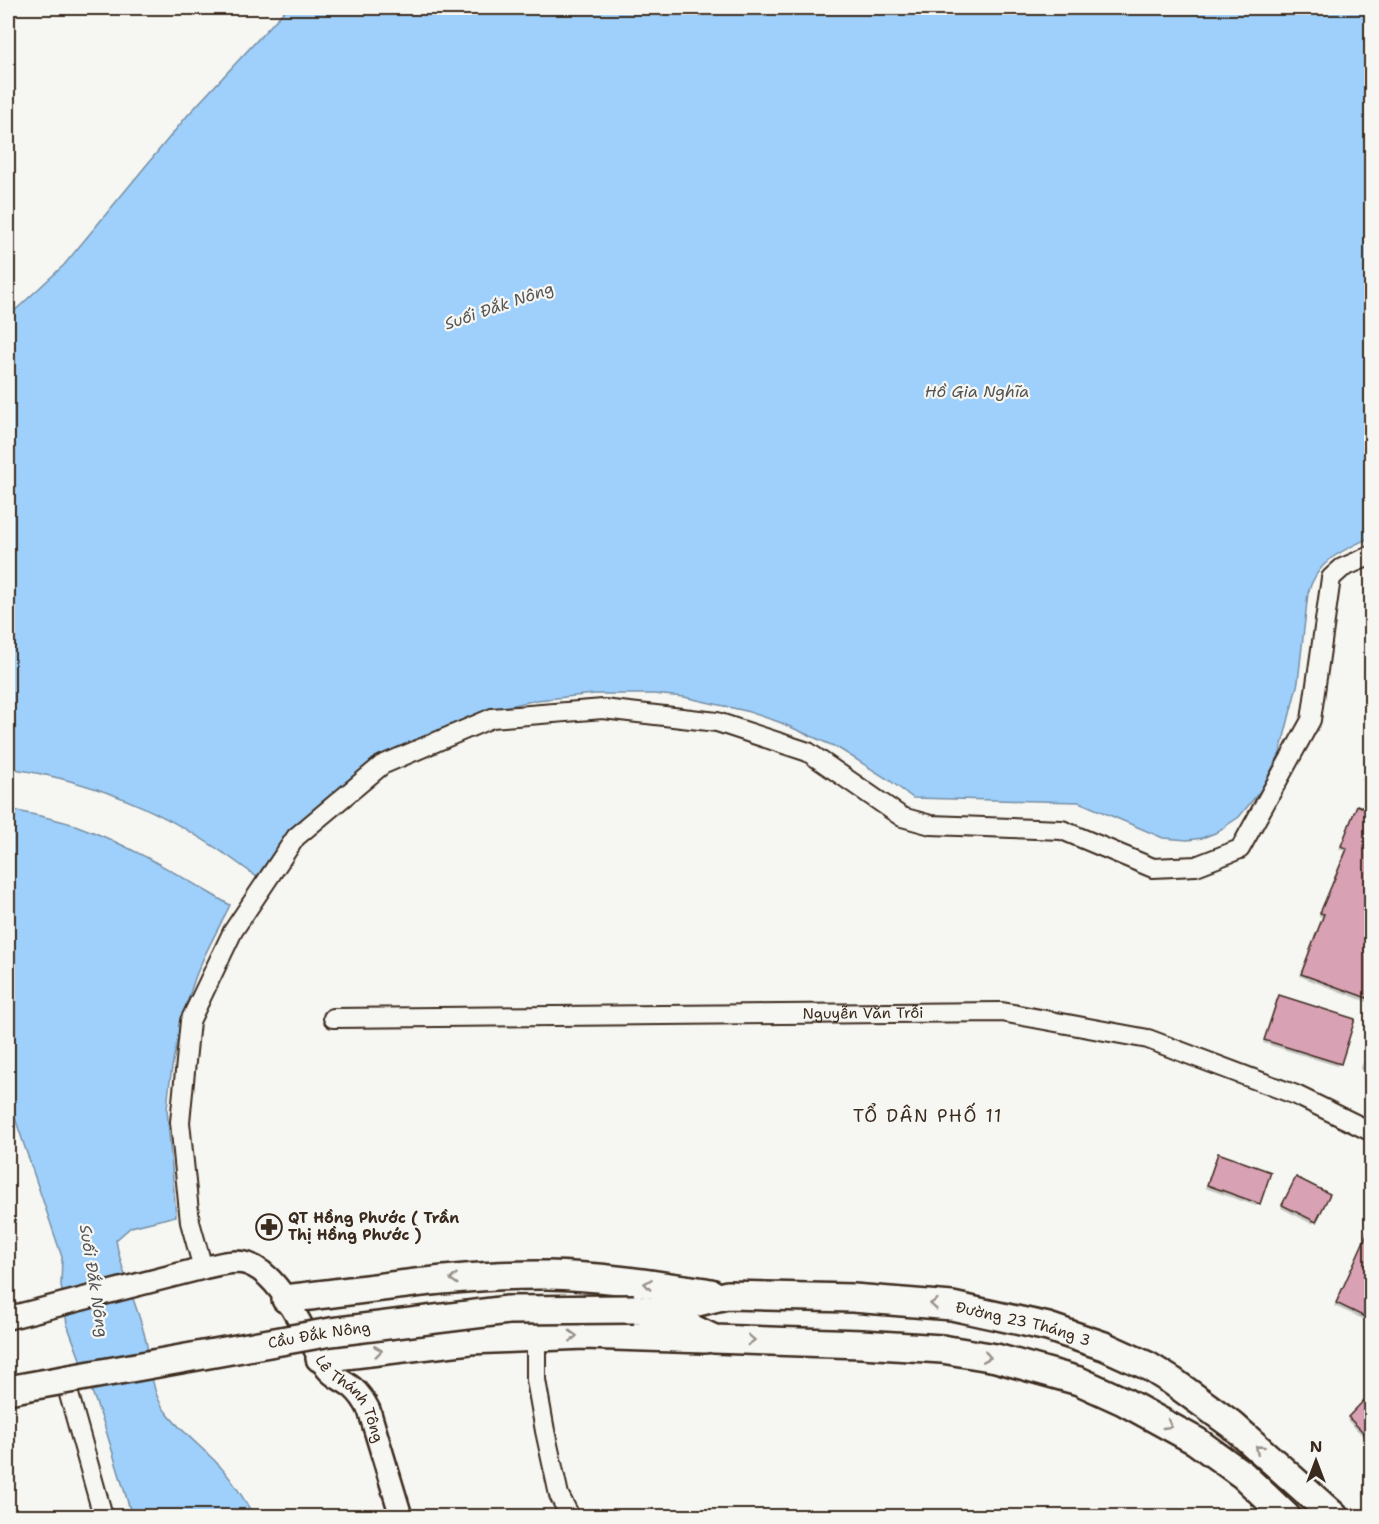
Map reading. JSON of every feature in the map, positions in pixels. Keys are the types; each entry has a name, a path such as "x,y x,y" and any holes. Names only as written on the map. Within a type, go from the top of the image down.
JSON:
{"main road":[{"path":"286,1299 417,1282 522,1275 623,1281 727,1295"},
{"name":"Đường 23 Tháng 3","path":"646,1310 727,1295 853,1298 952,1306 1048,1327 1104,1346 1148,1366 1223,1419 1334,1516"},
{"name":"Cầu Đắk Nông","path":"8,1390 331,1332 508,1310 646,1310"},
{"path":"646,1310 714,1339"},
{"path":"320,1358 470,1340 584,1335 862,1344 942,1349 996,1358 1079,1381 1123,1401 1196,1441 1243,1475 1286,1516"}],"street":[{"path":"203,1268 190,1222 180,1122 190,1021 232,931 296,837 382,765 492,718 603,709 717,722 808,752 902,817 921,823 1062,830 1153,868 1196,866 1240,849 1311,720 1331,578 1342,568 1371,555"},
{"name":"Nguyễn Văn Trỗi","path":"333,1018 1002,1012 1148,1038 1296,1095 1371,1132"},
{"name":"Lê Thánh Tông","path":"8,1318 224,1263 246,1263 262,1271 286,1299 328,1371 357,1393 369,1410 401,1516"},
{"path":"536,1337 536,1380 545,1431 559,1495 570,1516"},
{"path":"65,1380 104,1516"}],"water":[{"name":"Hồ Gia Nghĩa","path":"287,8 1371,8 1371,537 1332,558 1312,581 1308,593 1298,682 1280,753 1261,790 1239,817 1215,833 1188,840 1163,838 1079,802 913,798 838,748 779,722 746,711 684,697 653,694 594,694 537,700 467,719 371,772 262,881 203,839 142,807 79,783 8,768 8,317 64,265 187,116"},
{"name":"Suối Đắk Nông","path":"8,809 50,818 95,833 154,862 230,905 194,981 184,1012 173,1061 167,1109 176,1216 131,1227 116,1240 142,1325 154,1385 161,1403 177,1425 226,1473 254,1516 132,1516 104,1424 67,1324 61,1285 62,1257 15,1118 8,1104"}],"building":[{"path":"1357,805 1371,811 1371,985 1367,998 1301,974 1324,914 1320,913 1347,849 1341,846"},
{"path":"1279,995 1355,1019 1341,1064 1264,1040"},
{"path":"1218,1153 1271,1172 1260,1204 1207,1185"},
{"path":"1296,1177 1330,1194 1316,1222 1282,1205"},
{"path":"1371,1225 1371,1320 1336,1303"},
{"path":"1371,1393 1371,1440 1348,1417"}],"place":[{"name":"QT Hồng Phước ( Trần Thị Hồng Phước )","path":"269,1227"}],"district":[{"name":"TỔ DÂN PHỐ 11","path":"928,1116"}]}
